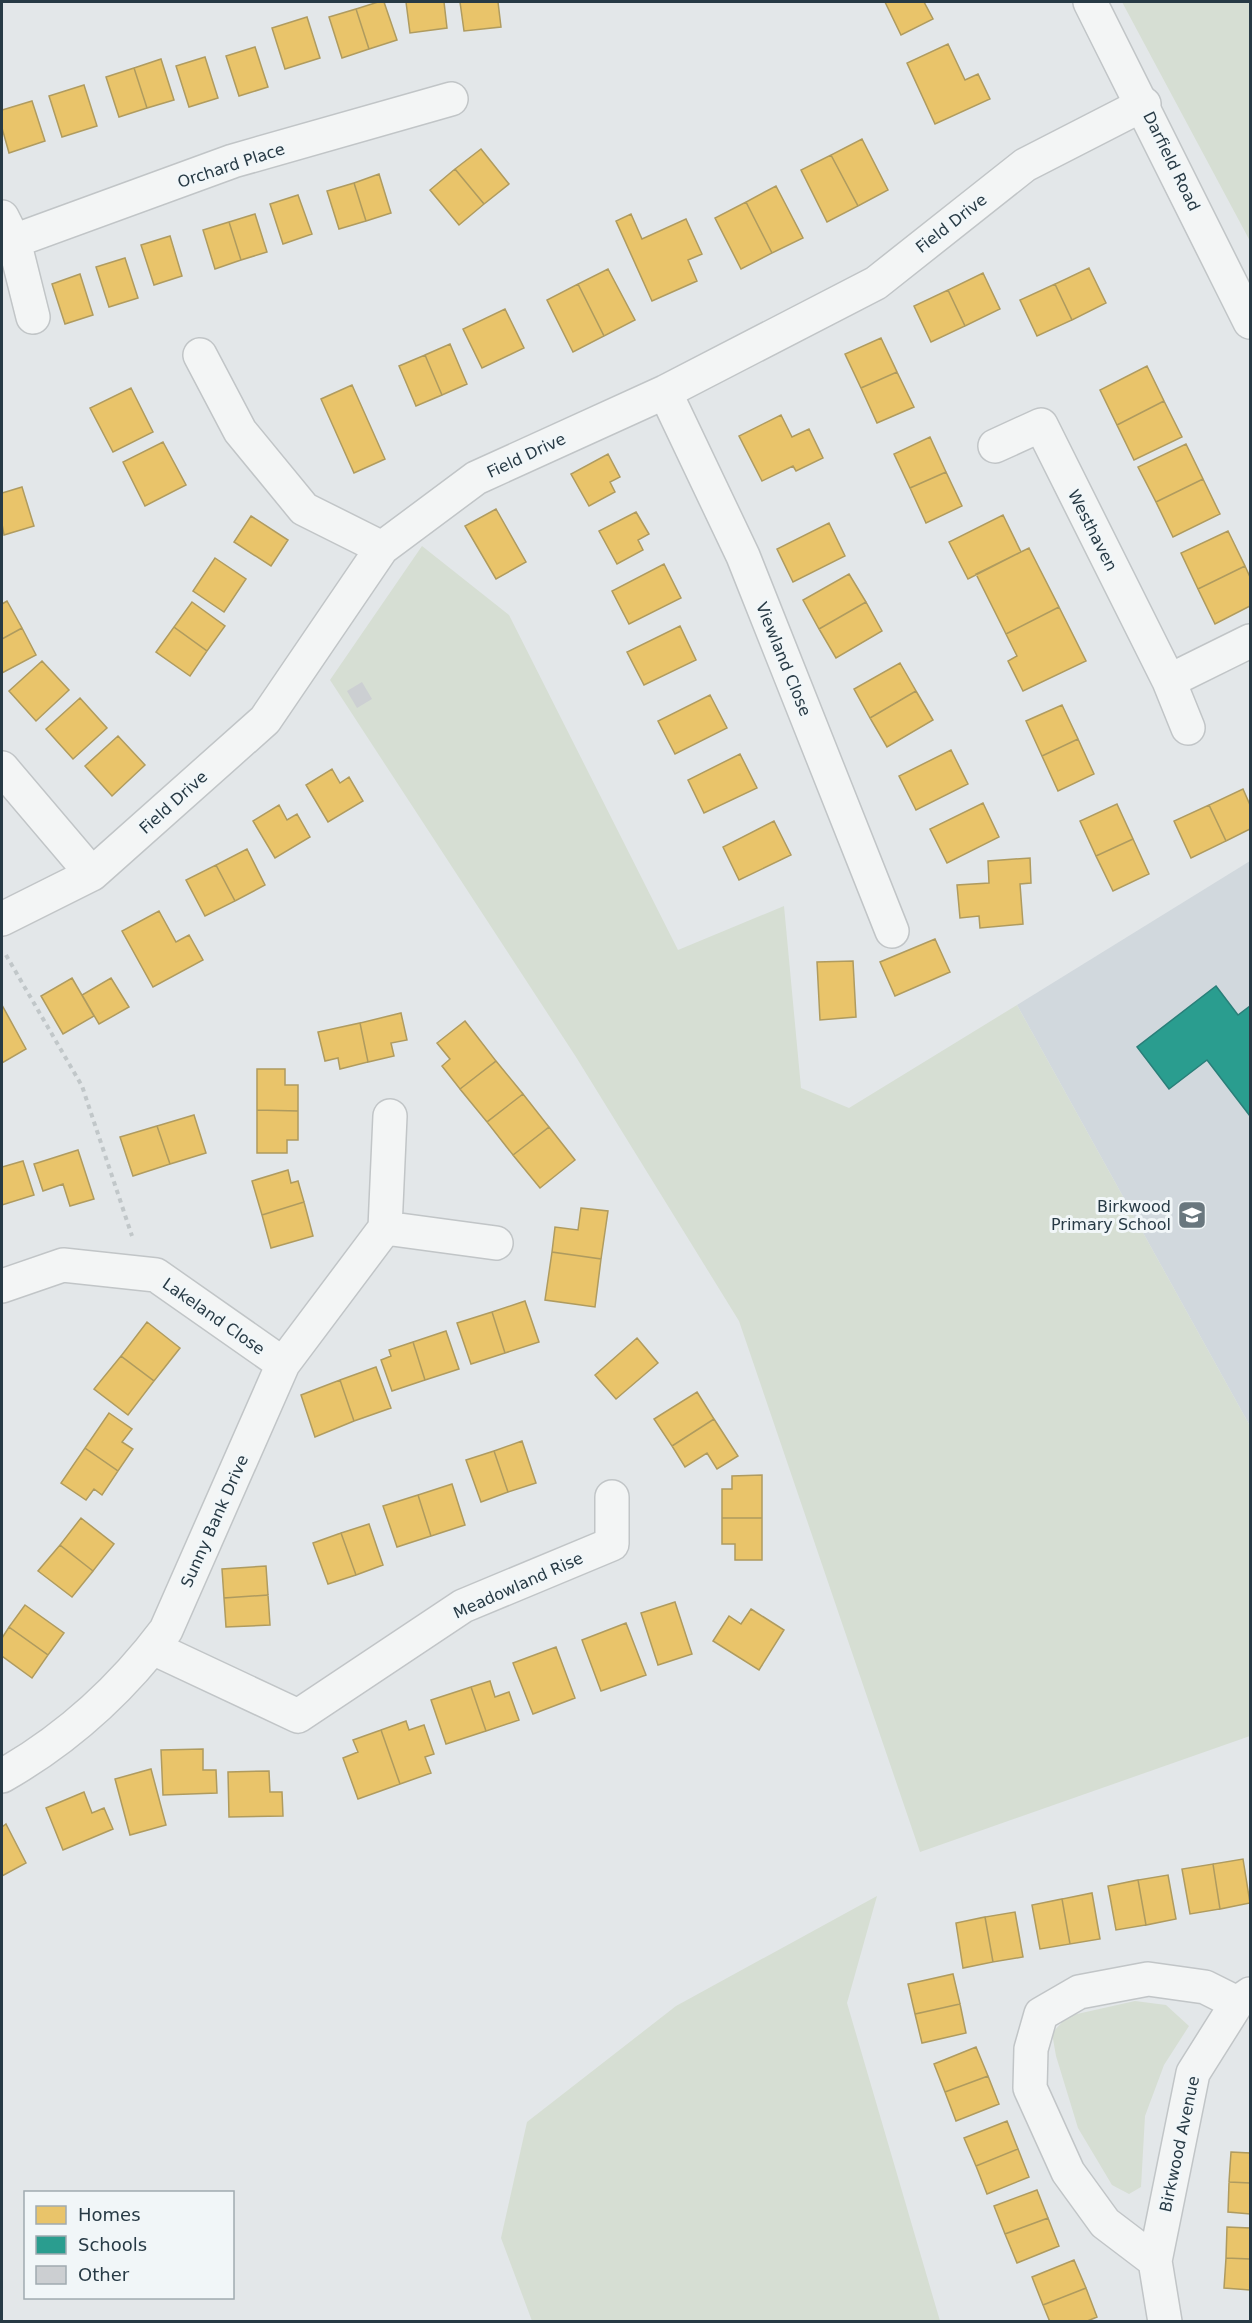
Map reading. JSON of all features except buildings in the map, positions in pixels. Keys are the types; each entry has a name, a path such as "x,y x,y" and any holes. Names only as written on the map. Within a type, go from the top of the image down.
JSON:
{"street":[{"name":"Darfield Road","path":"1090,2 1144,104 1251,322"},
{"name":"Orchard Place","path":"8,229 451,99"},
{"name":"Field Drive","path":"2,934 92,874 265,720 382,549 476,478 664,392 876,283 1025,165 1144,104"},
{"path":"8,229 33,317"},
{"path":"200,355 240,431 304,509 382,549"},
{"name":"Viewland Close","path":"664,392 743,556 892,931"},
{"name":"Westhaven","path":"995,446 1041,425 1169,681 1188,728"},
{"path":"1169,681 1251,641"},
{"path":"2,768 92,874"},
{"path":"390,1116 385,1228 496,1243"},
{"name":"Sunny Bank Drive","path":"2,1776 83,1722 153,1648 166,1630 283,1364 385,1228"},
{"name":"Lakeland Close","path":"2,1286 63,1265 156,1275 283,1364"},
{"name":"Meadowland Rise","path":"153,1648 300,1728 463,1606 612,1544 612,1497"},
{"name":"Birkwood Avenue","path":"1155,2261 1105,2223 1068,2172 1030,2088 1031,2049 1041,2014 1079,1992 1148,1979 1205,1987 1244,1999 1193,2073 1155,2261 1165,2322"}],"path":[{"path":"2,934 82,1086 135,1244 135,1273"}],"shaded area":[{"path":"1122,2 1250,2 1250,241"},
{"path":"422,546 509,615 678,950 784,906 801,1088 849,1108 1017,1005 1250,1426 1250,1736 920,1852 739,1321 576,1057 330,680"},
{"name":"Birkwood Primary School","path":"1250,861 1250,1426 1017,1005"},
{"path":"877,1896 847,2003 940,2321 532,2321 501,2238 527,2122 676,2006"},
{"path":"1135,2001 1166,2005 1189,2026 1164,2065 1145,2116 1141,2187 1129,2194 1112,2185 1078,2128 1056,2056 1052,2033 1068,2016"}],"place":[{"name":"Birkwood Primary School","path":"1192,1215"}]}
